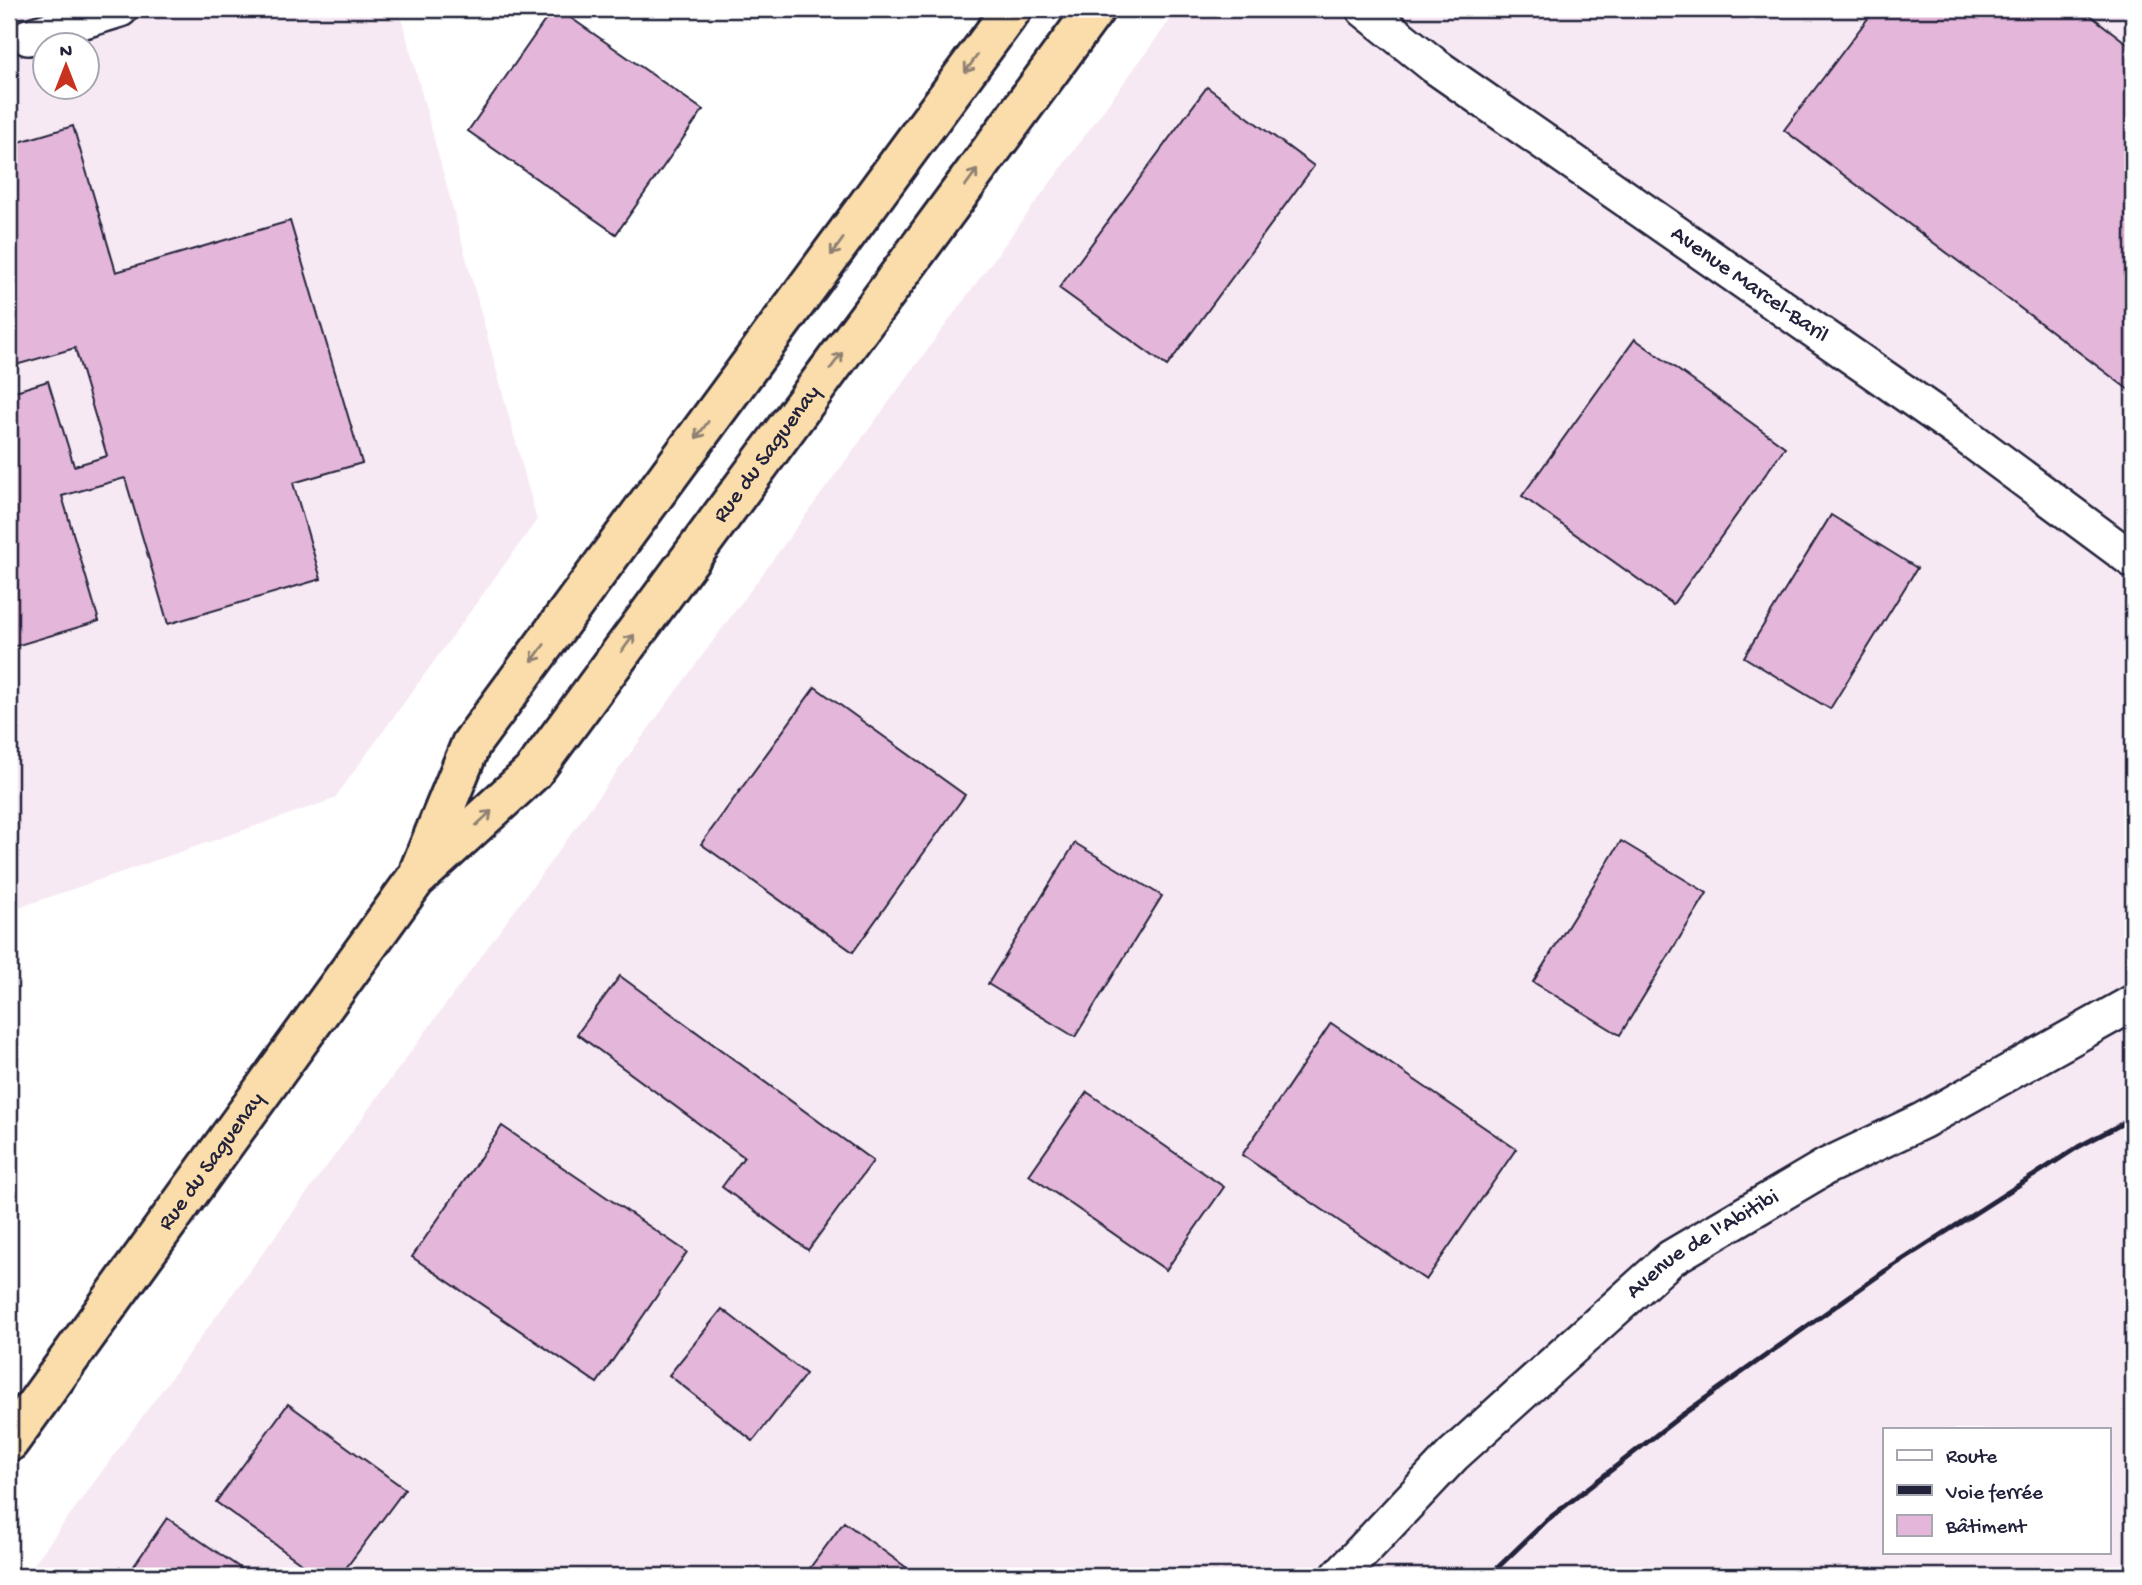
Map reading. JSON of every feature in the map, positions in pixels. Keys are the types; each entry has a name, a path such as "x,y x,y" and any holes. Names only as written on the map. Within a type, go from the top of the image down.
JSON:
{"highway":[{"name":"Rue du Saguenay","path":"415,880 471,744 1012,9"},
{"name":"Rue du Saguenay","path":"9,1442 415,880 533,772 1096,9"}],"street":[{"path":"27,37 120,9"},
{"name":"Avenue Marcel-Baril","path":"1364,9 1445,74 1958,429 2133,560"},
{"name":"Avenue de l'Abitibi","path":"1339,1576 1453,1455 1671,1258 1827,1166 1922,1121 2133,1003"}],"shaded area":[{"path":"9,9 250,9 253,21 288,9 399,9 537,520 334,799 9,911"},
{"path":"1178,9 2133,9 2133,1576 25,1576"}],"building":[{"path":"553,9 558,9 703,110 616,234 468,131"},
{"path":"1875,9 2082,9 2133,48 2133,393 1784,130"},
{"path":"1207,87 1314,166 1167,366 1059,288"},
{"path":"73,126 116,272 290,221 362,463 293,483 321,579 168,624 125,478 62,496 99,621 9,648 9,393 48,381 74,466 107,456 75,348 9,367 9,145"},
{"path":"1635,339 1785,447 1673,604 1522,496"},
{"path":"1831,515 1917,568 1830,709 1744,657"},
{"path":"815,687 965,795 853,952 701,844"},
{"path":"1621,841 1707,893 1620,1035 1533,982"},
{"path":"1075,843 1162,896 1075,1037 988,984"},
{"path":"620,976 873,1161 808,1250 722,1187 744,1157 577,1034"},
{"path":"1331,1023 1516,1149 1426,1280 1242,1155"},
{"path":"1087,1092 1224,1187 1166,1270 1029,1175"},
{"path":"502,1126 687,1252 597,1383 412,1257"},
{"path":"722,1309 806,1374 753,1441 669,1375"},
{"path":"288,1404 405,1489 340,1576 319,1576 216,1502"},
{"path":"167,1518 252,1576 127,1576"},
{"path":"844,1522 918,1576 804,1576"}],"railway":[{"path":"1489,1576 1547,1520 1682,1415 1885,1271 2078,1147 2133,1118"}]}
